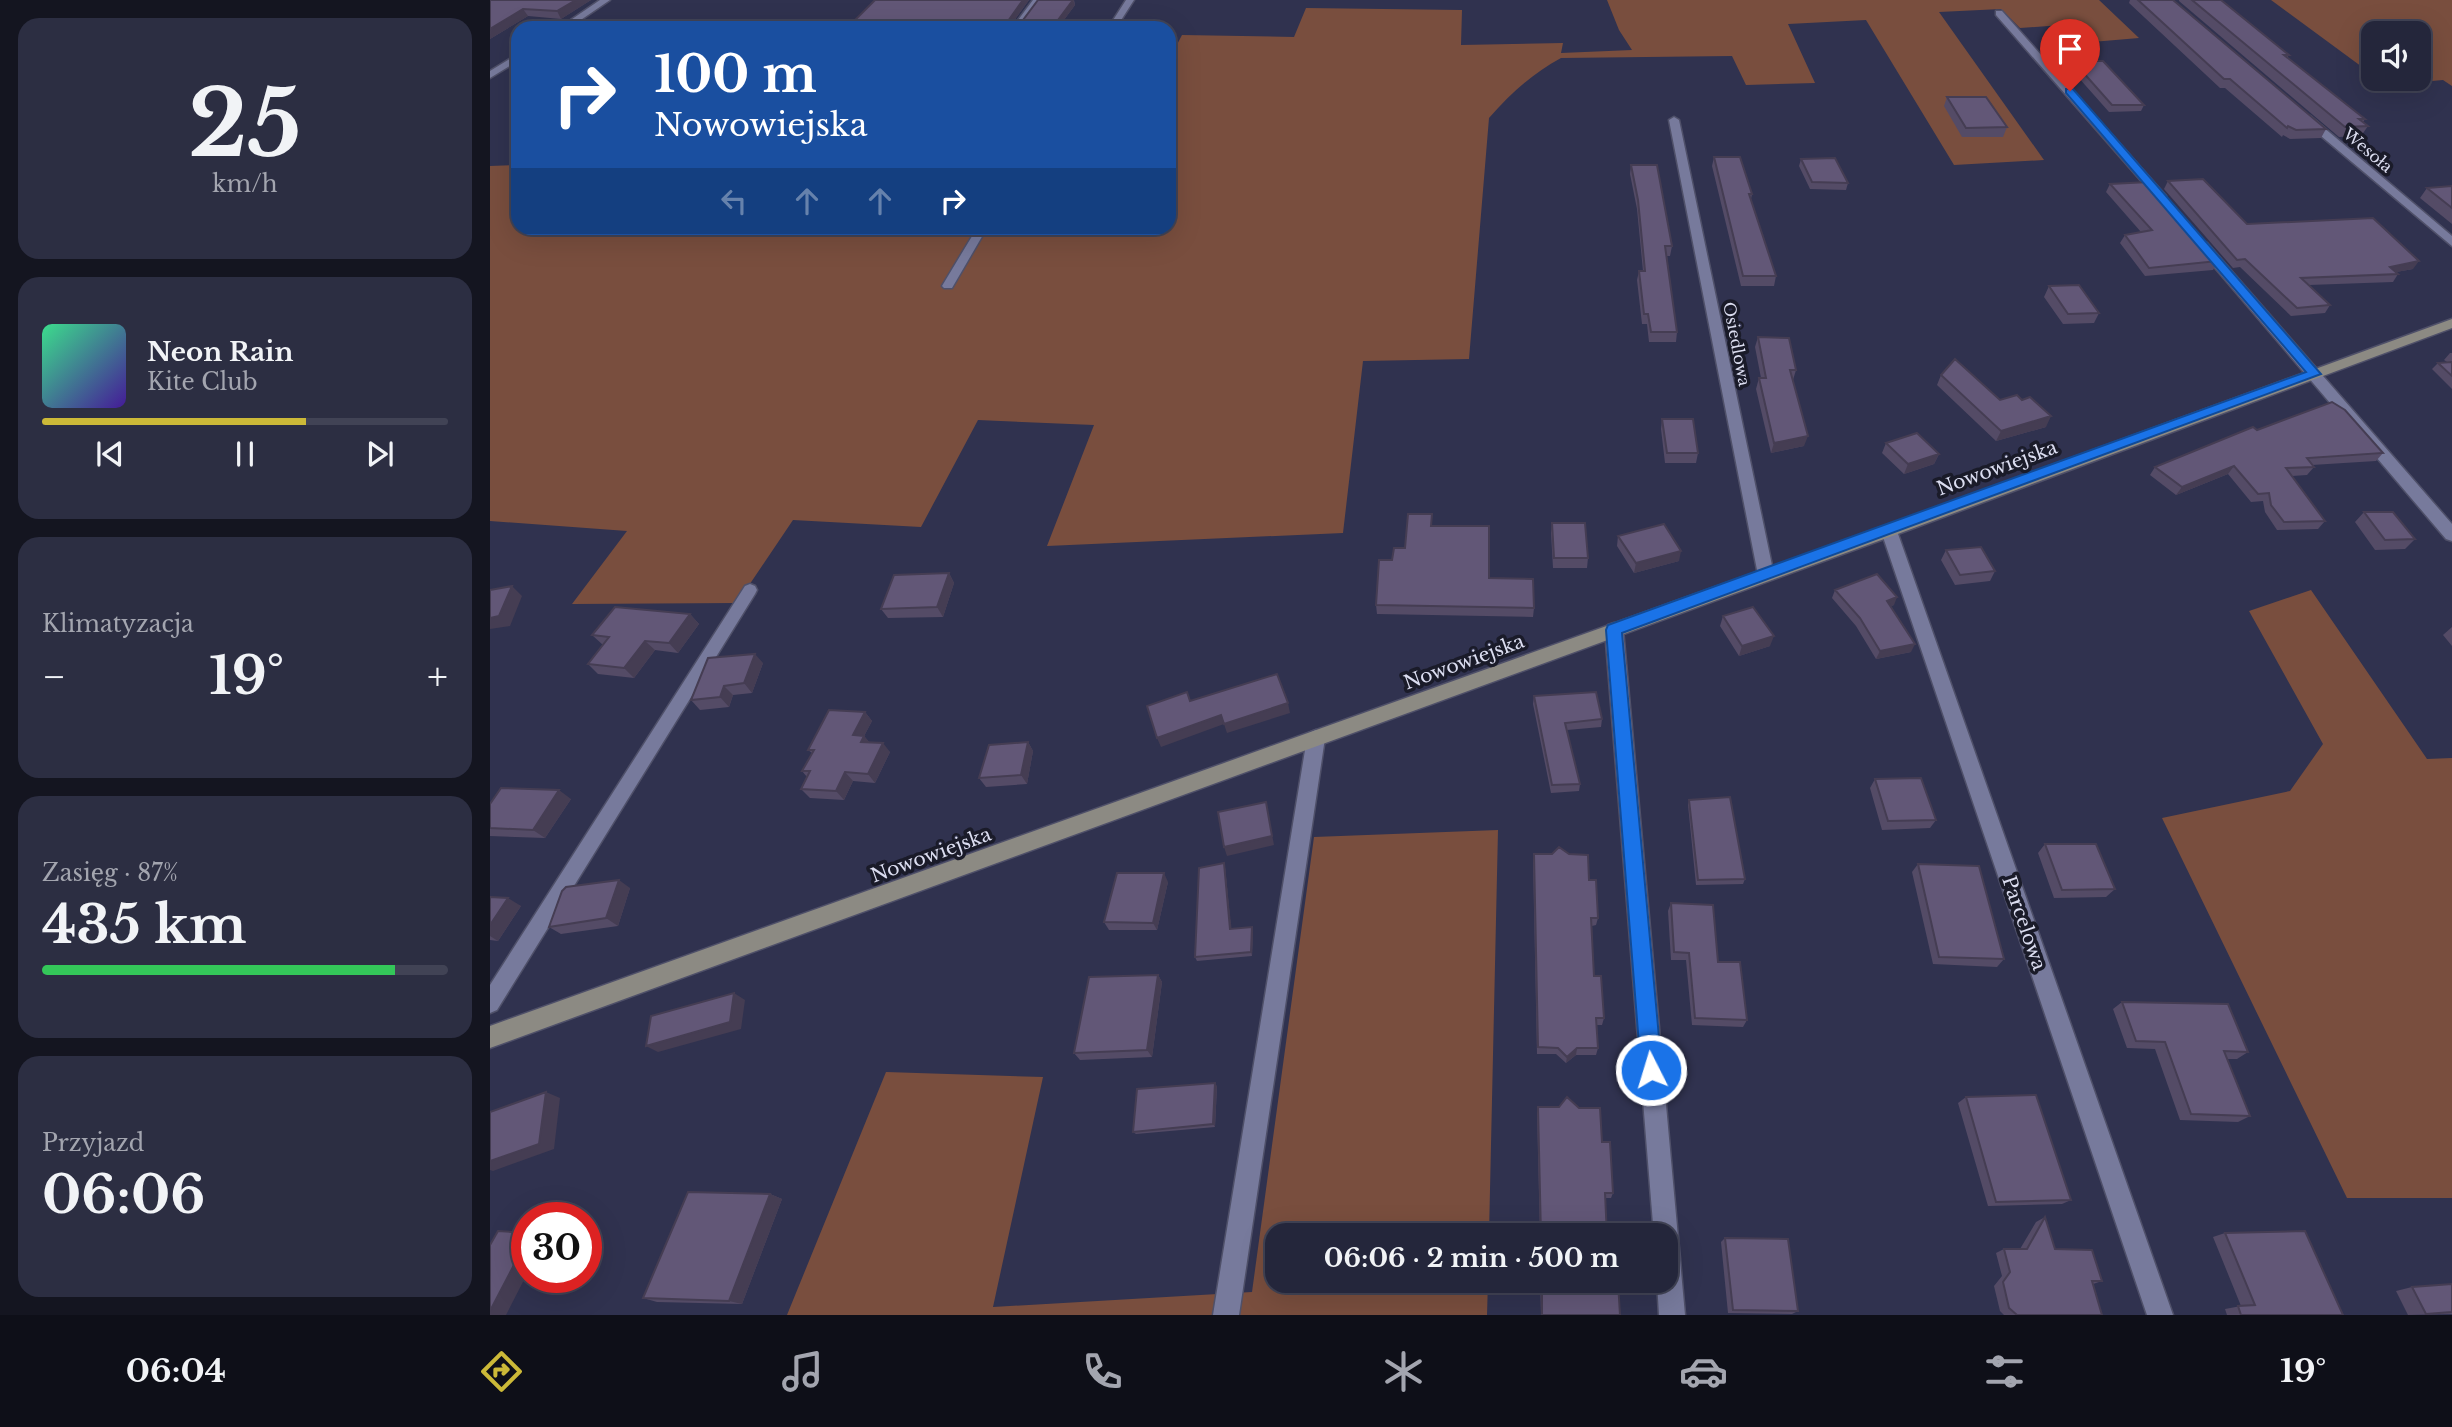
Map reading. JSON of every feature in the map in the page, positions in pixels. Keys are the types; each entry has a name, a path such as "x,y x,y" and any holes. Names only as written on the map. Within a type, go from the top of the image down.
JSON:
{"street":[{"path":"1999,13 2170,207"},
{"name":"Wesoła","path":"2294,107 2452,242"},
{"name":"Osiedlowa","path":"1674,120 1766,575"},
{"path":"2197,238 2452,535"},
{"name":"Nowowiejska","path":"490,1037 1889,531 2452,323"},
{"name":"Parcelowa","path":"1889,531 2160,1315"},
{"path":"1614,630 1665,1223"},
{"path":"1226,1315 1316,738"},
{"path":"1670,1293 1672,1315"}],"lane":[{"path":"574,21 606,0"},
{"path":"1021,21 1037,0"},
{"path":"1116,21 1130,0"},
{"path":"490,75 511,62"},
{"path":"948,286 978,235"},
{"path":"490,1003 750,590"}],"shaded area":[{"path":"1607,0 2099,0 2139,38 2092,42 2075,24 2020,28 2001,9 1939,12 2044,160 1954,165 1866,20 1788,24 1815,83 1746,85 1732,56 1561,58 1550,64 1505,100 1489,118 1469,359 1363,361 1343,533 1047,546 1094,425 978,420 921,527 793,520 737,603 572,604 627,531 490,521 490,166 511,165 511,235 1176,235 1176,47 1182,35 1294,37 1306,8 1462,10 1461,45 1563,43 1561,53 1632,50 1619,30"},
{"path":"2271,0 2452,0 2452,86 2443,80 2431,81 2431,21 2361,21 2361,66"},
{"path":"2311,590 2427,759 2452,758 2452,1198 2347,1198 2162,818 2290,791 2323,744 2249,611"},
{"path":"1498,830 1489,1223 1265,1223 1265,1293 1488,1293 1487,1315 787,1315 886,1072 1043,1077 993,1307 1252,1292 1314,837"}],"building":[{"path":"490,0 576,0 557,11 523,9 490,29"},
{"path":"875,0 1023,0 1008,21 854,21"},
{"path":"1038,0 1073,0 1057,21 1022,21"},
{"path":"2138,0 2173,0 2326,129 2287,128 2230,79 2224,79"},
{"path":"2192,0 2221,0 2289,55 2284,55 2365,119 2359,119 2368,126 2345,127"},
{"path":"2073,61 2103,61 2144,105 2112,105"},
{"path":"1947,97 1986,97 2007,127 1966,128"},
{"path":"1714,157 1740,157 1776,276 1743,276"},
{"path":"1835,158 1848,183 1812,182 1801,159"},
{"path":"1631,165 1657,165 1672,246 1665,246 1677,332 1651,332 1648,314 1644,314 1639,271 1645,271 1638,200"},
{"path":"2203,179 2247,224 2373,218 2419,261 2390,267 2398,274 2301,278 2330,305 2297,308 2245,259 2237,260 2168,181"},
{"path":"2149,182 2218,261 2149,268 2125,235 2152,230 2110,184"},
{"path":"2452,186 2452,208 2427,188"},
{"path":"2079,285 2099,313 2068,314 2049,286"},
{"path":"1758,337 1789,338 1796,370 1790,370 1808,436 1774,443 1759,378 1766,378"},
{"path":"1955,359 2000,400 2017,395 2022,400 2030,397 2051,416 2001,431 1941,375"},
{"path":"2452,362 2452,376 2438,363"},
{"path":"2332,402 2345,410 2383,453 2307,458 2314,467 2286,468 2325,521 2284,522 2271,505 2269,493 2258,494 2234,466 2182,487 2155,467 2253,427 2257,430"},
{"path":"1662,419 1693,419 1698,453 1667,453"},
{"path":"1917,433 1939,454 1908,464 1886,443"},
{"path":"2364,512 2393,512 2415,539 2385,540"},
{"path":"1408,514 1432,514 1431,526 1489,526 1489,578 1533,579 1534,608 1376,605 1379,560 1392,560 1394,548 1405,548"},
{"path":"1552,523 1585,523 1588,558 1554,558"},
{"path":"1664,524 1681,551 1636,563 1618,536"},
{"path":"1981,547 1995,571 1960,575 1946,550"},
{"path":"949,573 937,607 881,609 894,575"},
{"path":"1877,574 1897,597 1887,601 1915,644 1880,651 1860,618 1835,590"},
{"path":"512,586 499,616 490,618 490,590"},
{"path":"615,607 690,614 669,643 645,641 624,668 588,664 609,637 592,635"},
{"path":"1753,607 1774,636 1742,646 1723,616"},
{"path":"755,654 744,683 724,686 720,697 691,700 708,658"},
{"path":"1277,674 1288,703 1224,724 1221,715 1157,738 1147,706 1187,692 1190,701"},
{"path":"1596,692 1602,719 1565,723 1580,784 1552,785 1534,696"},
{"path":"829,710 865,712 853,735 864,736 861,742 883,743 868,774 845,772 836,791 801,789 810,771 802,771 814,750 808,750"},
{"path":"1028,742 1021,775 979,778 989,745"},
{"path":"1921,778 1936,820 1888,821 1875,779"},
{"path":"501,788 559,790 533,830 490,828 490,804"},
{"path":"1730,797 1745,879 1698,880 1689,800"},
{"path":"1266,802 1272,836 1224,847 1218,812"},
{"path":"2045,844 2096,844 2115,889 2062,890"},
{"path":"1559,847 1569,854 1588,855 1589,880 1596,880 1598,918 1591,918 1594,976 1601,976 1604,1018 1596,1018 1598,1048 1577,1048 1567,1057 1558,1048 1538,1047 1534,854 1552,854"},
{"path":"1224,863 1230,929 1252,927 1251,952 1195,957 1199,868"},
{"path":"1918,864 1979,866 2004,959 1939,957"},
{"path":"1117,873 1164,873 1153,923 1104,922"},
{"path":"619,880 606,918 549,927 562,891 566,887"},
{"path":"490,897 508,898 490,925"},
{"path":"1671,903 1713,905 1718,962 1740,962 1747,1020 1695,1018 1689,953 1674,952"},
{"path":"1158,975 1147,1050 1074,1053 1089,977"},
{"path":"734,993 730,1022 646,1046 651,1016"},
{"path":"2122,1002 2228,1004 2248,1052 2224,1051 2250,1116 2191,1114 2165,1042 2136,1041"},
{"path":"1215,1083 1213,1124 1133,1132 1137,1089"},
{"path":"546,1092 539,1144 490,1161 490,1112"},
{"path":"2036,1095 2071,1200 1996,1202 1966,1097"},
{"path":"1567,1097 1579,1108 1600,1108 1602,1142 1610,1142 1613,1193 1605,1193 1606,1223 1541,1223 1538,1107 1559,1107"},
{"path":"688,1192 770,1194 729,1301 643,1298"},
{"path":"2045,1217 2055,1249 2092,1250 2102,1281 2092,1281 2102,1315 2017,1315 2009,1308 2003,1282 2010,1272 2004,1249 2027,1249"},
{"path":"498,1231 511,1232 511,1271 490,1311 490,1245"},
{"path":"2305,1231 2343,1315 2241,1315 2238,1306 2255,1305 2225,1233"},
{"path":"1725,1238 1788,1239 1798,1311 1733,1310"},
{"path":"2452,1284 2452,1312 2426,1314 2412,1287"},
{"path":"1542,1293 1619,1293 1620,1315 1542,1315"}],"route":[{"path":"1651,1070 1614,630 2315,374 2070,91"}]}
